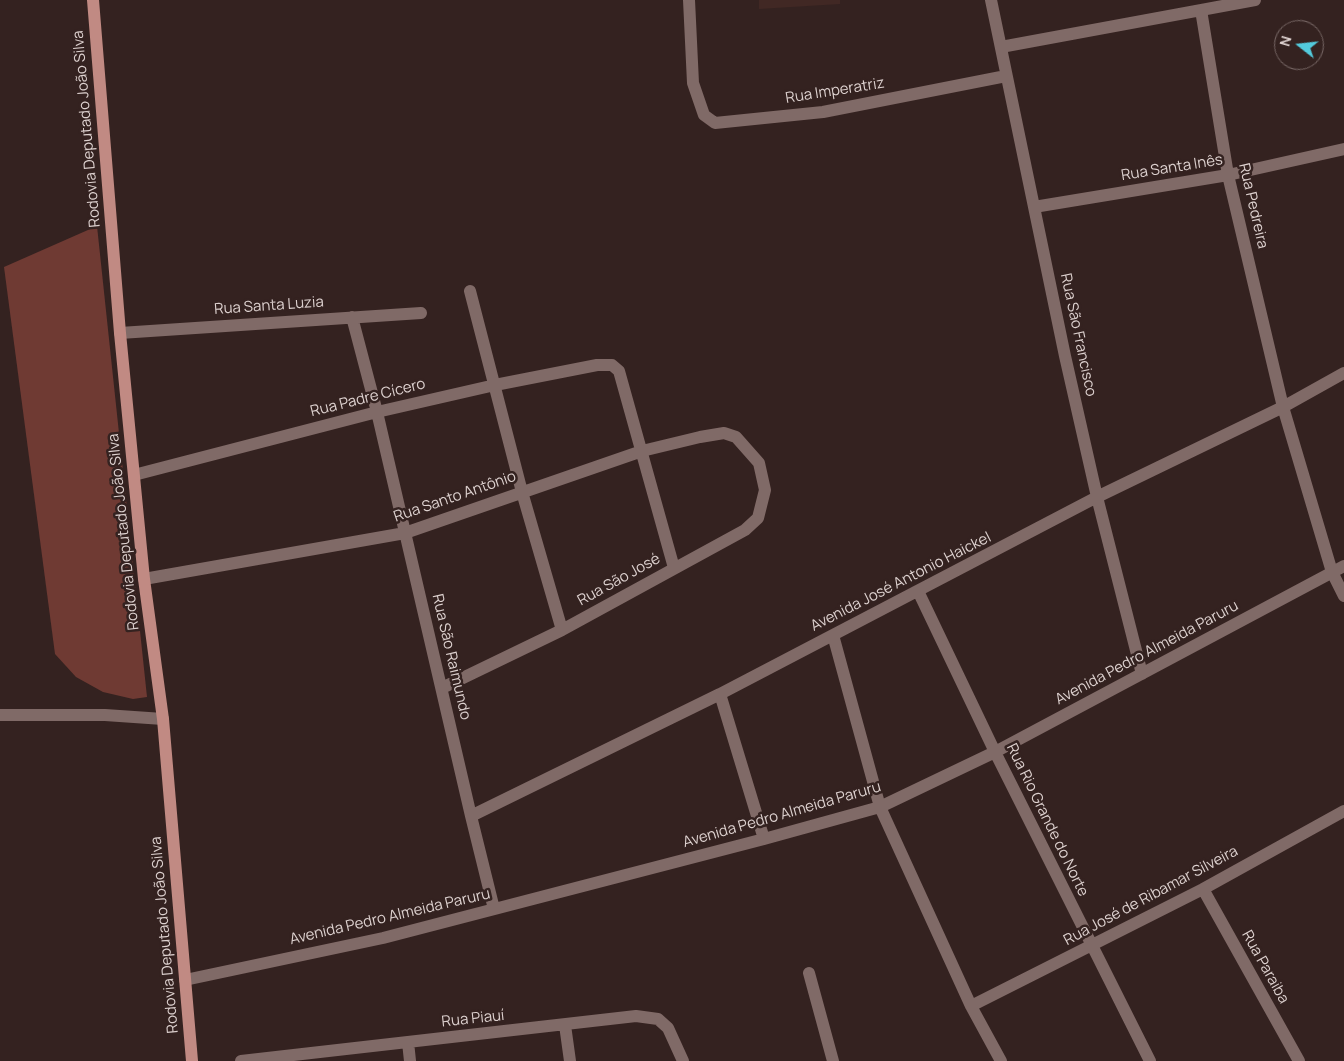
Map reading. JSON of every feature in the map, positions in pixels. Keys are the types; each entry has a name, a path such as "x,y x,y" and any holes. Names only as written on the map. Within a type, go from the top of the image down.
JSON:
{"main road":[{"name":"Rodovia Deputado João Silva","path":"93,0 120,333 144,579 163,719 192,1061"}],"street":[{"name":"Rua Imperatriz","path":"689,0 693,83 704,115 715,123 823,112 1006,76"},
{"name":"Rua São Francisco","path":"991,0 1063,347 1097,497 1142,674"},
{"path":"1000,48 1255,0"},
{"name":"Rua Pedreira","path":"1201,10 1228,175 1283,407 1332,572 1344,596"},
{"name":"Rua Santa Inês","path":"1034,207 1228,175 1344,149"},
{"path":"470,291 522,492 562,630"},
{"name":"Rua Santa Luzia","path":"120,333 421,313"},
{"name":"Rua São Raimundo","path":"352,317 377,412 494,909"},
{"name":"Rua Padre Cícero","path":"134,475 377,412 495,385 597,365 612,365 619,371 642,451"},
{"name":"Avenida José Antonio Haickel","path":"471,816 720,694 1097,497 1283,407 1344,373"},
{"name":"Rua Santo Antônio","path":"144,579 405,533 642,451 700,436 724,433 736,437 759,463"},
{"path":"642,451 674,568"},
{"name":"Rua São José","path":"442,688 562,630 746,530 758,518 765,490 759,463"},
{"name":"Avenida Pedro Almeida Paruru","path":"185,980 383,938 880,807 995,752 1344,566"},
{"name":"Rua Rio Grande do Norte","path":"918,591 995,752 1150,1061"},
{"path":"833,635 880,807 971,1006 1001,1061"},
{"path":"720,694 764,839"},
{"path":"0,715 105,715 163,719"},
{"name":"Rua José de Ribamar Silveira","path":"971,1006 1203,889 1344,811"},
{"name":"Rua Paraiba","path":"1203,889 1299,1061"},
{"path":"809,973 833,1061"},
{"name":"Rua Piauí","path":"241,1061 636,1016 658,1019 668,1028 683,1061"},
{"path":"565,1025 570,1061"},
{"path":"408,1042 410,1061"}],"shaded area":[{"path":"759,0 840,0 840,4 759,9"},
{"path":"97,226 147,697 133,699 103,692 76,677 55,654 4,267"}]}
